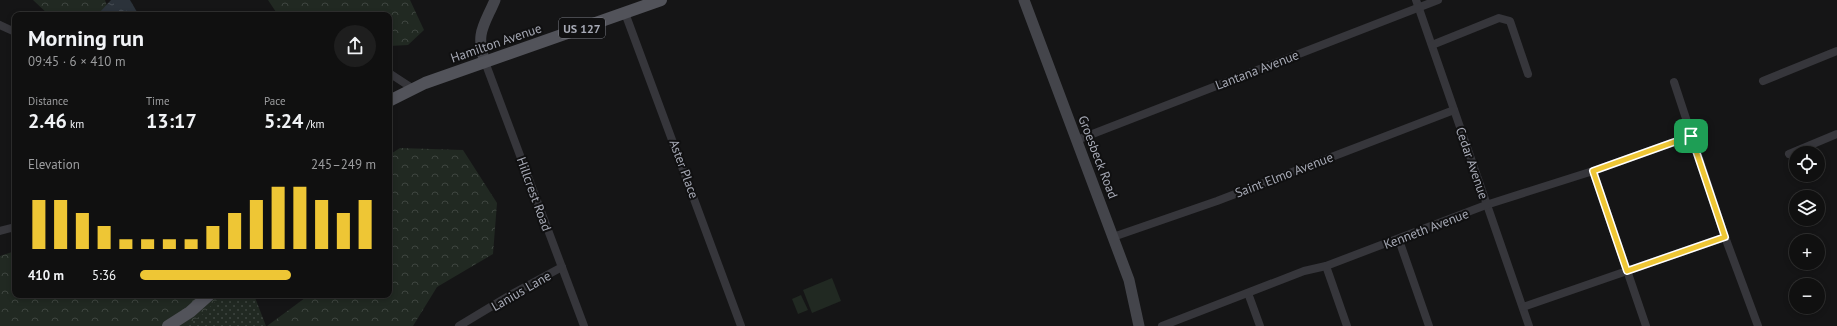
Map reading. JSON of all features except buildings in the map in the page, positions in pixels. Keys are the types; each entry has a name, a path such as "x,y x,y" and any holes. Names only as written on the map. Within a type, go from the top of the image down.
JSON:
{"main road":[{"name":"Hamilton Avenue","path":"392,99 412,88 626,13 655,1"},
{"path":"168,326 190,312 206,298"}],"street":[{"path":"485,62 479,40 482,29 496,0"},
{"name":"Groesbeck Road","path":"1024,0 1129,280 1139,326"},
{"name":"Lantana Avenue","path":"1077,140 1417,4 1438,0"},
{"name":"Cedar Avenue","path":"1417,4 1529,326"},
{"name":"Aster Place","path":"626,13 741,326"},
{"path":"1432,45 1503,18 1510,21 1528,74"},
{"path":"0,25 12,31"},
{"path":"1763,81 1837,51"},
{"name":"Hillcrest Road","path":"485,62 584,326"},
{"path":"392,75 412,88"},
{"path":"1674,82 1725,237 1758,326"},
{"name":"Saint Elmo Avenue","path":"1113,237 1217,201 1454,110"},
{"path":"1808,146 1837,134"},
{"name":"Kenneth Avenue","path":"1162,326 1304,271 1326,266 1399,240 1486,205 1593,171 1691,136"},
{"path":"1593,171 1646,326"},
{"path":"0,231 12,228"},
{"path":"1523,307 1725,237"},
{"path":"1399,240 1429,326"},
{"path":"1326,266 1347,326"},
{"name":"Lanius Lane","path":"459,326 512,294 562,267"},
{"path":"1248,293 1260,326"}],"green space":[{"path":"33,0 105,0 109,12 46,12"},
{"path":"268,0 410,0 424,30 408,45 392,46 392,12 276,12"},
{"path":"400,148 463,150 497,203 493,254 437,287 413,326 267,326 305,298 392,298 392,153"},
{"path":"12,252 12,298 245,298 263,326 0,326 0,256"},
{"path":"832,278 841,301 812,313 803,290"},
{"path":"801,295 808,310 798,314 792,299"},
{"path":"219,298 255,298 266,326 186,326 203,314"}],"water":[{"path":"111,0 130,0 137,12 100,12"}],"route":[{"path":"1691,136 1725,237 1627,271 1593,171 1691,136"}]}
